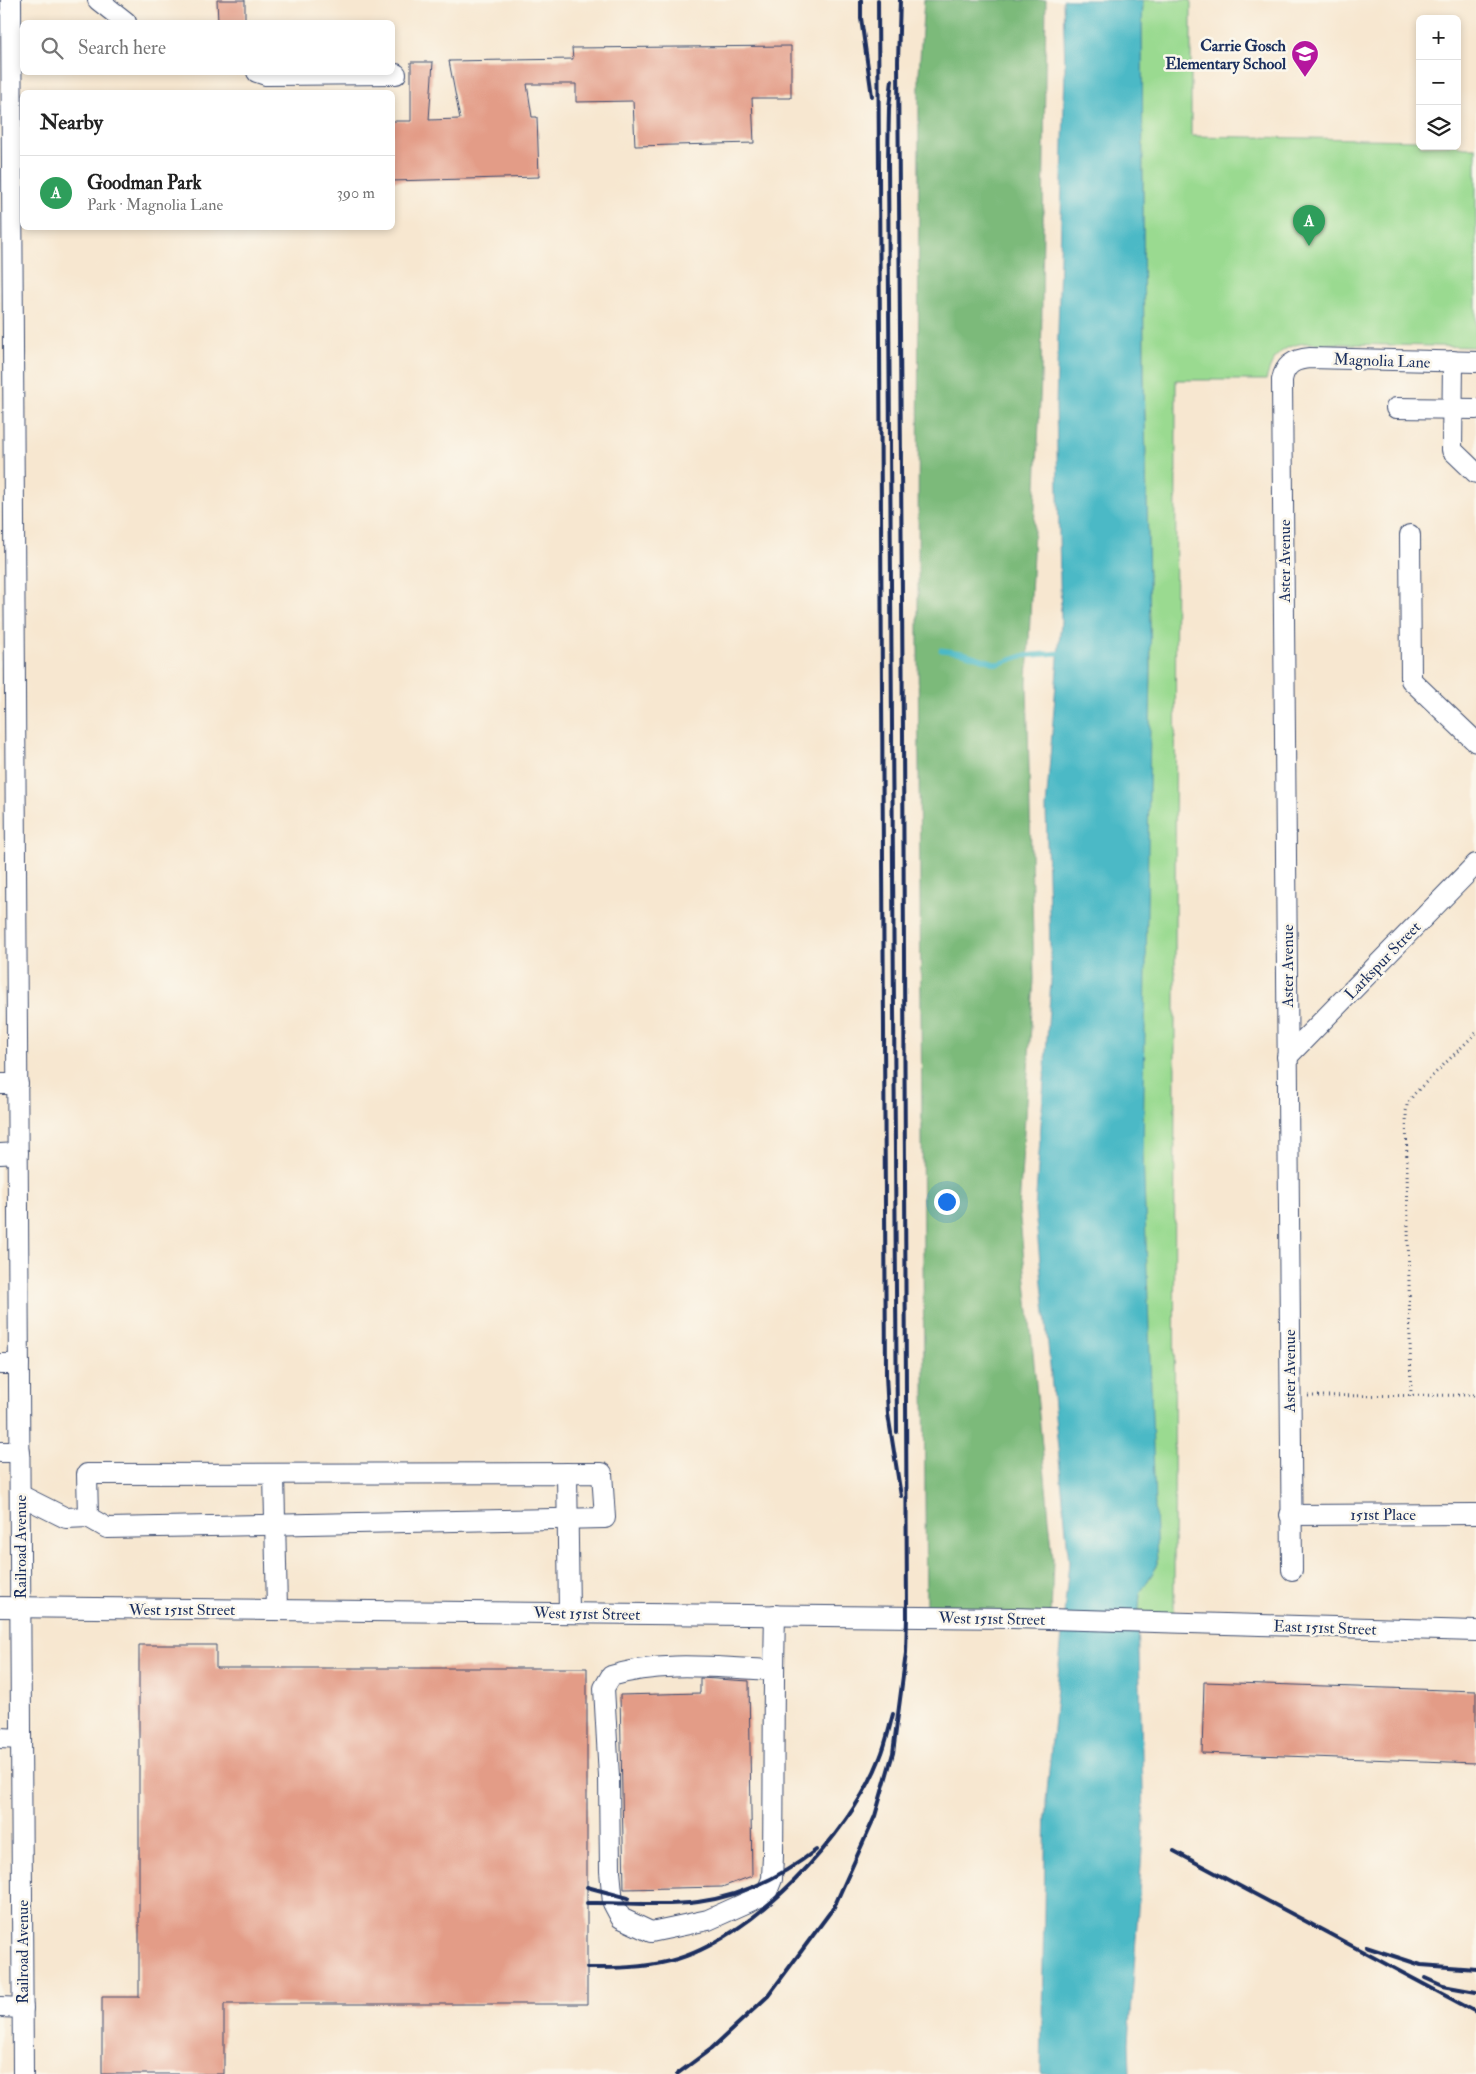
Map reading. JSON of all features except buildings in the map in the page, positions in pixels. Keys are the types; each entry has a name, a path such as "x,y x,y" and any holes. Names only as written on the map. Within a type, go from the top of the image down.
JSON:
{"street":[{"name":"Railroad Avenue","path":"11,0 7,559 10,1452 20,1495 23,2074"},
{"path":"98,0 123,20"},
{"name":"Magnolia Lane","path":"1290,364 1295,360 1310,358 1476,362"},
{"path":"1453,361 1452,450 1476,473"},
{"name":"Aster Avenue","path":"1290,364 1283,374 1282,380 1290,1515 1292,1570"},
{"path":"1396,408 1476,409"},
{"path":"1452,450 1476,450"},
{"path":"1410,534 1411,680 1476,742"},
{"name":"Larkspur Street","path":"1287,1057 1476,864"},
{"path":"568,1473 568,1612"},
{"path":"20,1495 66,1518 88,1517 107,1528 605,1518 602,1473 87,1474 88,1517"},
{"path":"274,1474 276,1609"},
{"name":"151st Place","path":"1290,1515 1476,1514"},
{"name":"West 151st Street","path":"0,1608 568,1612 1174,1622"},
{"path":"774,1670 692,1667 630,1670 611,1676 604,1688 609,1777 610,1870 613,1903 621,1918 651,1932 708,1920 766,1894 772,1879 775,1615"},
{"name":"East 151st Street","path":"1174,1622 1476,1631"},
{"path":"0,1738 21,1739"},
{"path":"0,2007 23,2008"}],"path":[{"path":"1412,1396 1407,1105 1414,1094 1476,1033"},
{"path":"1290,1396 1476,1396"}],"green space":[{"path":"924,0 1046,0 1041,378 1027,683 1034,979 1019,1209 1053,1559 1051,1618 926,1617 918,645 919,73"},
{"path":"1143,0 1191,0 1191,136 1416,140 1416,150 1461,150 1461,147 1476,148 1476,347 1305,343 1289,347 1279,354 1266,380 1176,380 1174,1622 1138,1620 1140,1593 1157,1566 1139,1146 1151,667 1144,379"}],"water":[{"path":"1063,0 1143,0 1144,379 1151,667 1143,1151 1157,1566 1140,1593 1138,1620 1144,1820 1129,2043 1130,2074 1041,2074 1046,1802 1069,1562 1035,1210 1051,981 1046,808 1061,621 1056,407 1065,68"}],"waterway":[{"path":"941,650 963,653 998,664 1022,656 1059,653"}],"railway":[{"path":"861,0 861,18 872,96"},
{"path":"878,0 886,1375 888,1414 901,1496"},
{"path":"677,2074 711,2049 768,1996 834,1907 875,1816 893,1753 906,1653 903,734 898,61 900,0"},
{"path":"892,80 889,108 888,160 897,1432"},
{"path":"587,1968 618,1968 670,1961 701,1950 733,1932 764,1908 822,1850 846,1819 866,1788 880,1758 893,1714"},
{"path":"587,1903 671,1904 714,1899 745,1890 775,1877 816,1850"},
{"path":"1174,1851 1476,2012"},
{"path":"587,1887 628,1898"},
{"path":"1366,1947 1421,1965 1476,1969"},
{"path":"1425,1978 1443,1986 1476,1992"}],"place":[{"name":"Carrie Gosch Elementary School","path":"1305,78"},
{"name":"Goodman Park","path":"1309,246"}]}
